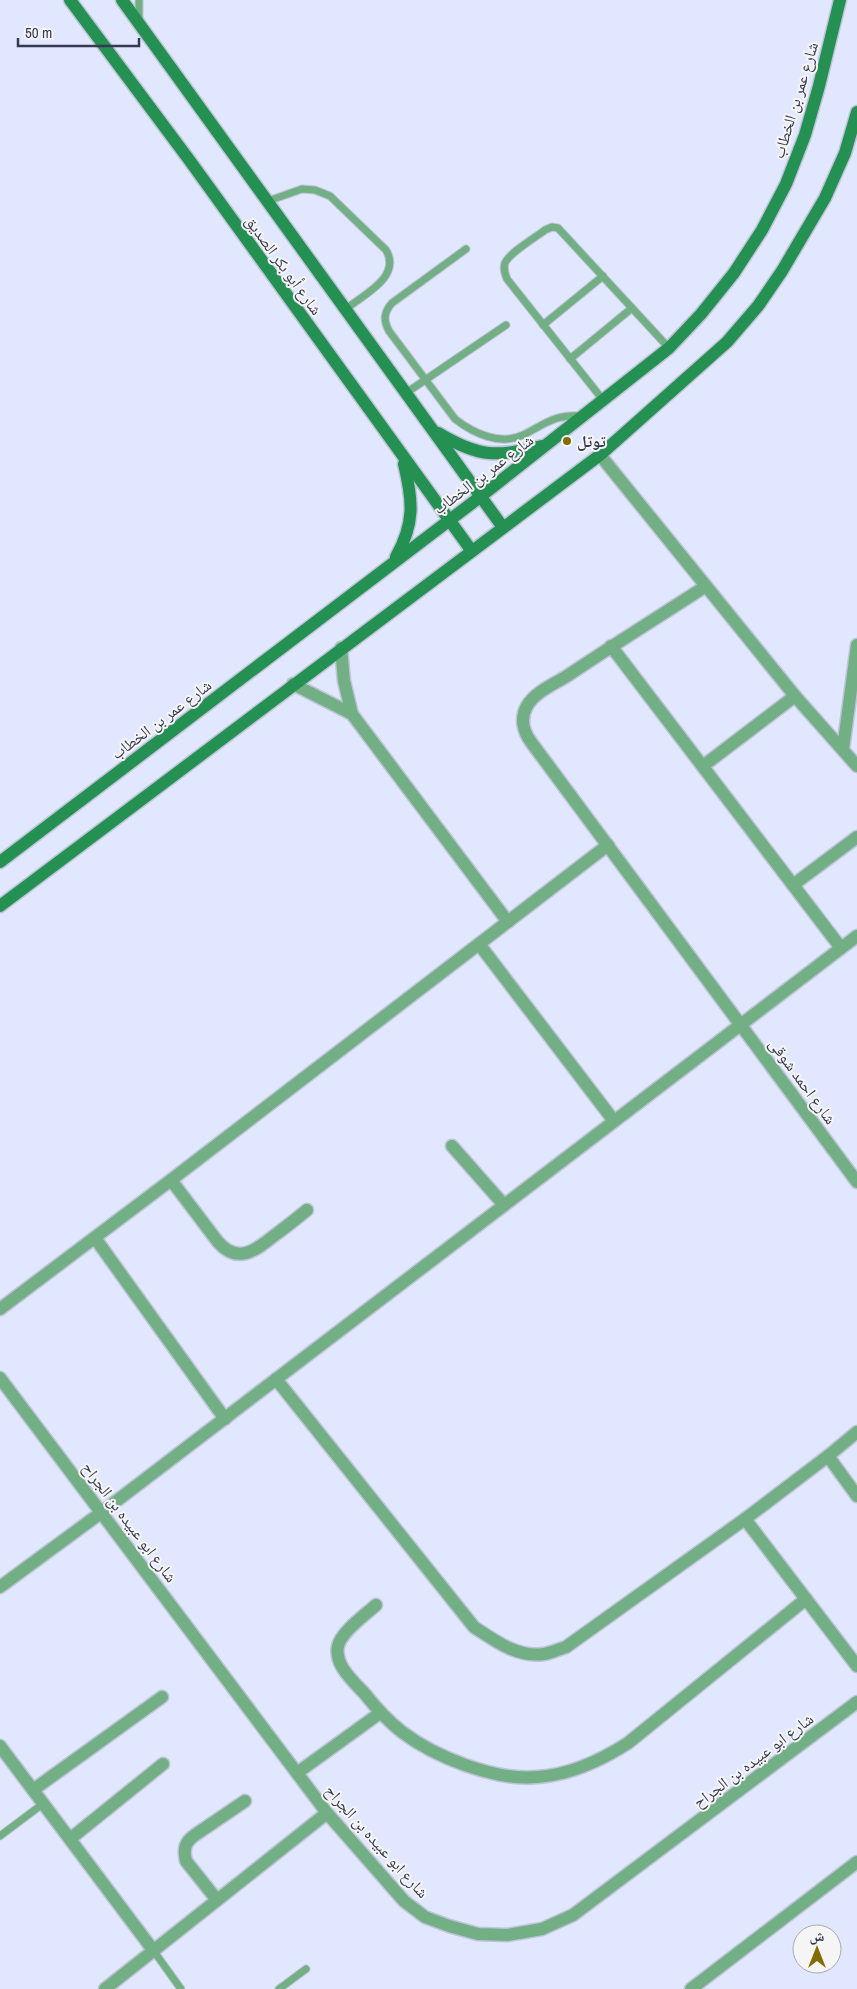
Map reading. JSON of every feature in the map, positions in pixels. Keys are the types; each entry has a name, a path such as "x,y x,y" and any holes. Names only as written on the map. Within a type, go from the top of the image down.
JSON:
{"street":[{"name":"شارع أبو بكر الصديق","path":"70,0 190,161 471,550"},
{"name":"شارع أبو بكر الصديق","path":"122,0 502,526"},
{"name":"شارع عمر بن الخطاب","path":"0,862 480,497 669,348 701,314 734,273 762,230 786,184 807,127 840,0"},
{"path":"0,906 502,526 600,455 727,342 758,306 782,271 825,198 845,152 857,112"},
{"path":"433,430 461,447 483,453 512,453 547,445"},
{"path":"600,455 795,696 857,766"},
{"path":"393,563 407,538 412,510 402,456"},
{"name":"شارع احمد شوقى","path":"706,586 611,646 532,700 527,706 523,720 526,736 857,1182"},
{"path":"843,750 857,645"},
{"path":"611,646 841,948"},
{"path":"341,648 344,681 352,714 508,922"},
{"path":"293,684 352,714"},
{"path":"703,766 795,696"},
{"path":"792,884 857,837"},
{"path":"0,1308 172,1180 608,845"},
{"path":"0,1587 102,1512 857,936"},
{"path":"479,944 614,1121"},
{"path":"452,1146 504,1205"},
{"path":"172,1180 218,1242 228,1251 235,1253 242,1254 255,1250 307,1210"},
{"path":"95,1238 224,1419"},
{"name":"شارع ابو عبيده بن الجراح","path":"0,1378 327,1812 404,1901 425,1916 449,1926 478,1934 507,1935 542,1929 573,1915 857,1702"},
{"path":"276,1379 474,1627 498,1643 521,1653 543,1654 566,1647 745,1519 857,1432"},
{"path":"828,1456 857,1496"},
{"path":"745,1519 857,1666"},
{"path":"376,1605 342,1638 337,1652 342,1667 380,1713 402,1732 424,1746 445,1756 494,1773 536,1777 573,1770 610,1755 628,1743 806,1599"},
{"path":"33,1790 162,1697"},
{"path":"297,1773 380,1713"},
{"path":"0,1746 4,1759 44,1803 154,1950"},
{"path":"70,1839 163,1764"},
{"path":"217,1900 186,1860 185,1846 195,1835 245,1801"},
{"path":"105,1989 327,1812"},
{"path":"691,1989 857,1862"}],"lane":[{"path":"139,0 139,23"},
{"path":"268,201 302,189 315,190 330,196 386,250 390,256 390,269 385,279 346,309"},
{"path":"603,400 507,279 504,271 505,263 510,256 546,230 552,227 558,228 669,348"},
{"path":"466,249 392,303 384,316 385,324 389,331 454,419 469,430 485,436 503,438 521,436 552,419 583,416"},
{"path":"543,325 603,276"},
{"path":"570,360 632,308"},
{"path":"406,393 506,325"},
{"path":"0,1836 44,1803"},
{"path":"154,1950 181,1989"},
{"path":"279,1989 306,1968"}],"place":[{"name":"توتل","path":"567,441"}]}
